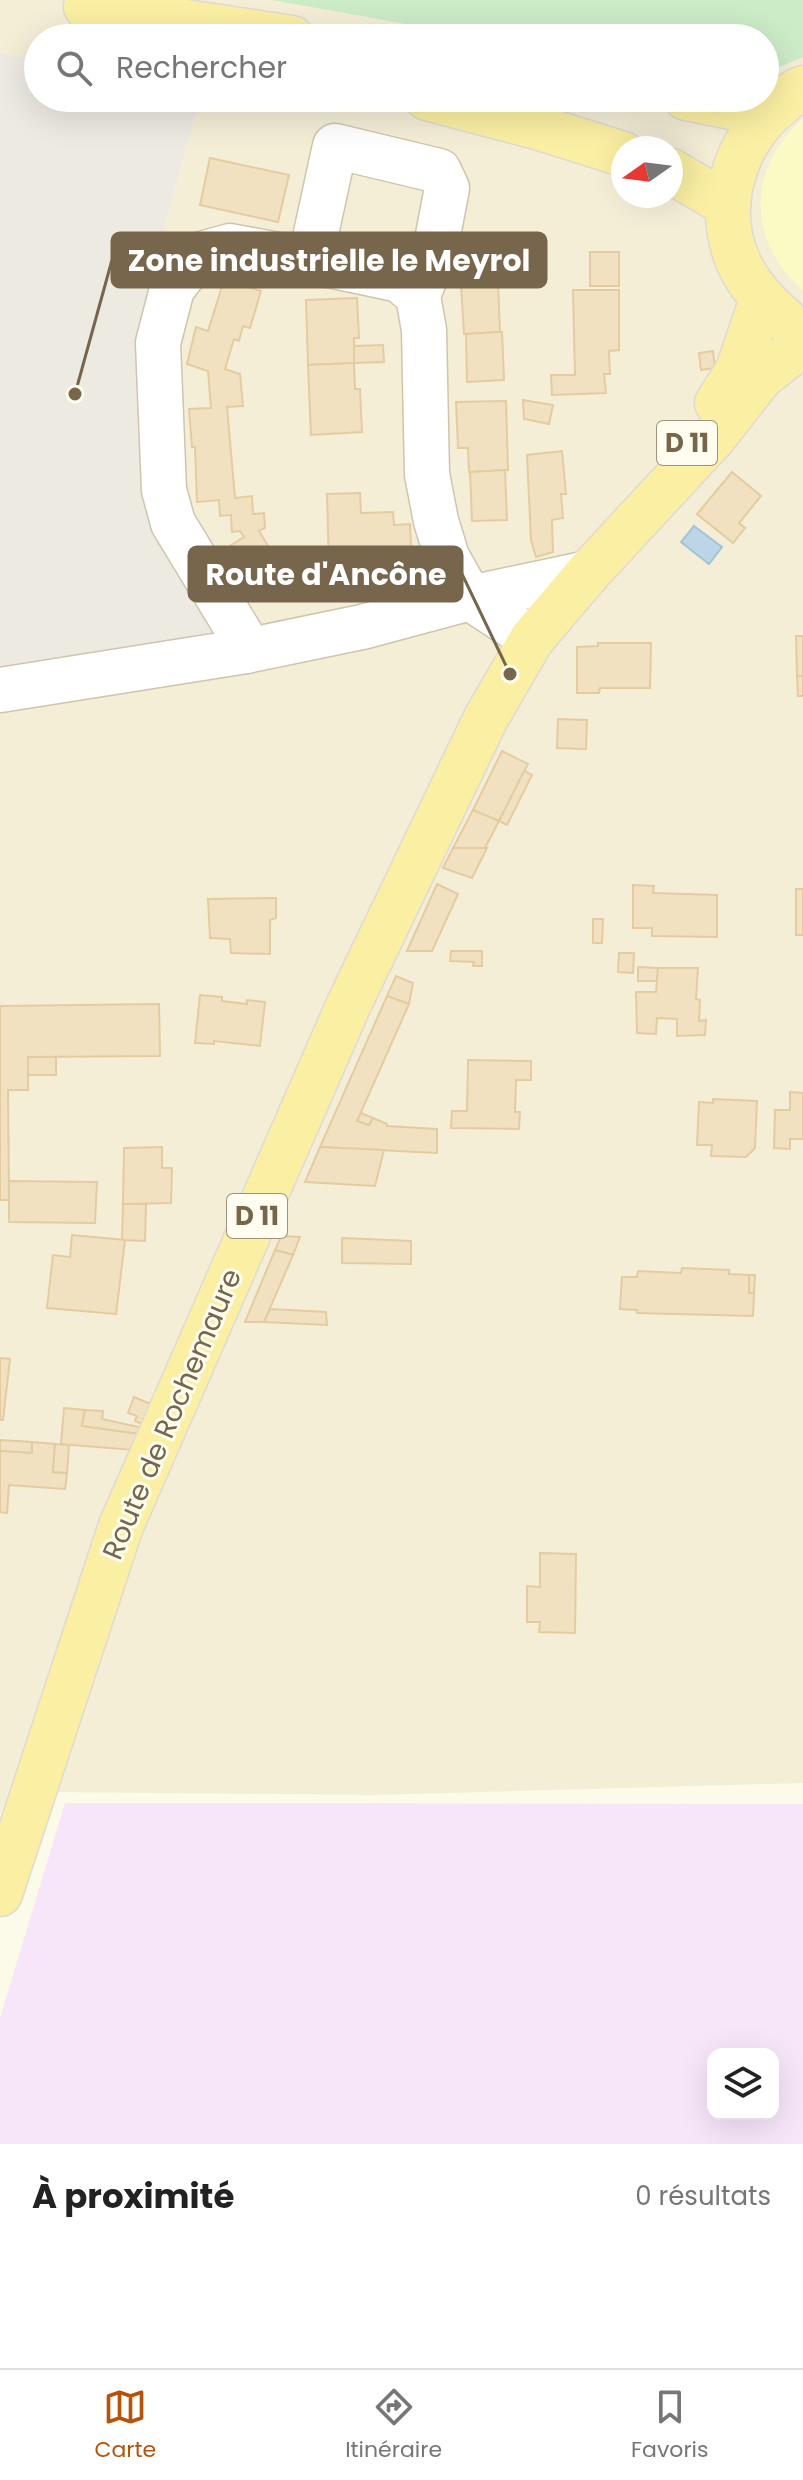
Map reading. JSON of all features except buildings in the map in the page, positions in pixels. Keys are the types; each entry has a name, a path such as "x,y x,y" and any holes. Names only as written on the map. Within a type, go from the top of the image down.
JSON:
{"main road":[{"path":"70,4 148,24"},
{"path":"70,4 201,24"},
{"path":"779,105 803,88"},
{"path":"480,112 611,150"},
{"path":"756,112 766,114"},
{"path":"769,112 746,141 733,172 728,205 731,239 743,271 762,299 785,321 803,331"},
{"path":"683,178 728,205"},
{"name":"Route de Rochemaure","path":"588,573 645,486 701,429 738,370 762,299"},
{"name":"Route de Rochemaure","path":"0,1894 121,1526 374,950 486,718 532,639 588,573 715,436 761,377 803,344"}],"street":[{"path":"310,261 335,146 439,171 447,188 435,251 418,296 424,330 427,474 436,521 447,557 470,598 532,639"},
{"path":"246,651 241,635 173,523 164,490 158,343 172,289 198,255 230,246 400,280 418,296"},
{"path":"0,690 246,651 588,573"}],"shaded area":[{"path":"0,0 803,0 803,1783 374,1795 10,1789 0,1816 0,674 153,498 147,290 196,112 779,112 779,24 24,24 24,58 0,52"},
{"path":"272,0 803,0 803,57 779,67 779,24 406,24"},
{"path":"0,52 24,58 24,112 196,112 147,290 153,497 222,634 0,674"},
{"path":"65,1803 803,1804 803,2144 0,2144 0,2018"}],"sand":[{"path":"803,119 803,290 784,271 771,249 763,227 761,204 763,181 771,159"}],"water":[{"path":"694,526 722,547 709,564 681,542"}],"place":[{"name":"Zone industrielle le Meyrol","path":"75,394"},
{"name":"Route d'Ancône","path":"510,674"}]}
